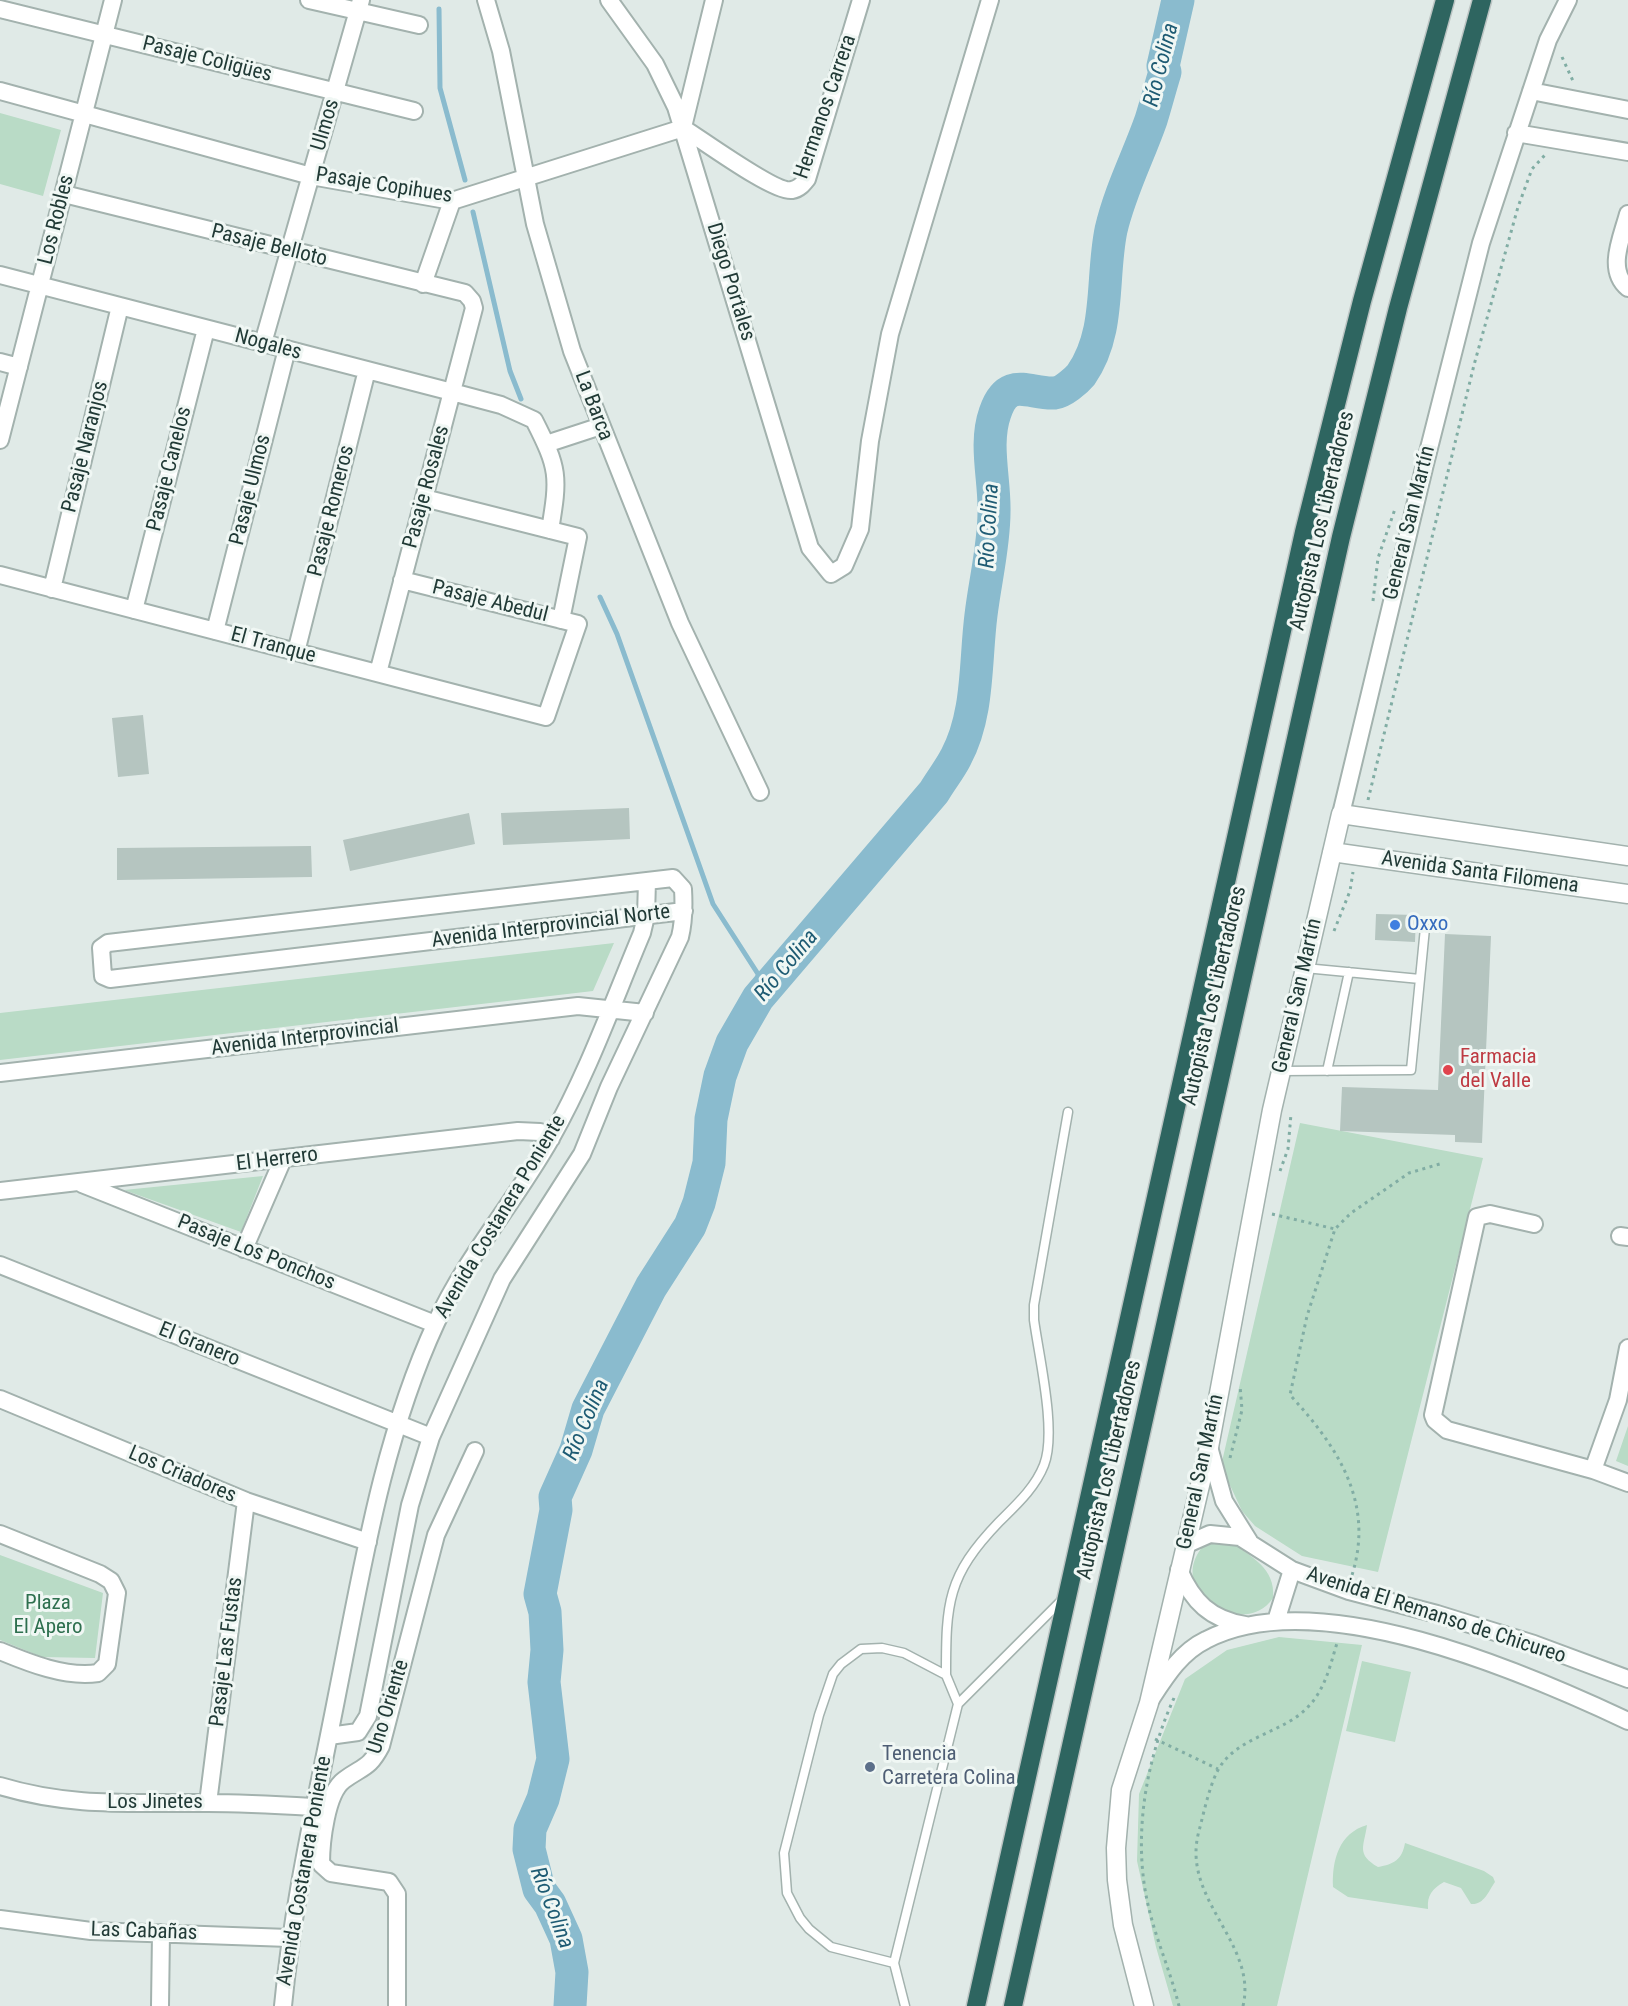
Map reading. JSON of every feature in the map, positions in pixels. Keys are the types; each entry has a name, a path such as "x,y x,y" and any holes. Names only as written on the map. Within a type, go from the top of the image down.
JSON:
{"highway":[{"name":"Autopista Los Libertadores","path":"976,2006 1302,544 1359,312 1444,0"},
{"name":"Autopista Los Libertadores","path":"1014,2005 1344,526 1398,308 1482,0"}],"street":[{"name":"Los Robles","path":"0,440 113,0"},
{"path":"309,0 360,6 419,25"},
{"name":"La Barca","path":"486,0 501,51 535,224 572,351 680,623 760,792"},
{"name":"Diego Portales","path":"609,0 665,80 682,128 810,548 831,574 844,566 860,530 870,441 890,334 990,0"},
{"path":"682,128 714,0"},
{"name":"Hermanos Carrera","path":"682,128 774,186 792,190 800,187 807,179 861,0"},
{"name":"General San Martín","path":"1144,2006 1123,1925 1116,1848 1121,1790 1142,1733 1209,1447 1252,1209 1281,1071 1444,389 1481,243 1516,133 1548,40 1568,0"},
{"name":"Ulmos","path":"263,343 360,6"},
{"name":"Pasaje Coligües","path":"0,9 414,111"},
{"name":"Pasaje Copihues","path":"0,91 311,176 452,201 525,180 682,128"},
{"path":"1531,91 1628,110"},
{"path":"1516,133 1628,152"},
{"name":"Pasaje Belloto","path":"64,194 465,293 472,301"},
{"path":"423,284 452,201"},
{"path":"1628,214 1616,266 1621,280 1628,288"},
{"name":"Nogales","path":"0,275 501,405 534,420 546,444"},
{"name":"Pasaje Rosales","path":"378,673 474,308 472,301"},
{"name":"Pasaje Naranjos","path":"52,589 120,306"},
{"name":"Pasaje Canelos","path":"134,610 206,328"},
{"name":"Pasaje Ulmos","path":"215,631 287,349"},
{"path":"0,362 19,367"},
{"name":"Pasaje Romeros","path":"296,652 367,370"},
{"path":"550,530 557,484 546,444 601,426"},
{"path":"424,498 578,537 561,620"},
{"name":"El Tranque","path":"0,575 546,717"},
{"name":"Pasaje Abedul","path":"402,580 578,624 546,717"},
{"name":"Avenida Santa Filomena","path":"1341,814 1628,856"},
{"name":"Avenida Santa Filomena","path":"1332,852 1628,894"},
{"name":"Avenida Interprovincial Norte","path":"672,878 679,881 683,888 684,911 110,979 103,976 101,948 108,943 672,878"},
{"name":"Avenida Costanera Poniente","path":"283,2006 290,1938 313,1807 368,1542 397,1425 410,1385 435,1324 470,1260 551,1139 582,1077 642,933 646,916 647,881"},
{"name":"Avenida Costanera Poniente","path":"329,1736 358,1732 368,1716 410,1505 431,1437 502,1279 582,1154 609,1087 680,937 684,911"},
{"name":"Avenida Interprovincial","path":"0,1073 578,1006 645,1013"},
{"name":"El Herrero","path":"0,1191 518,1131 540,1132 551,1139"},
{"path":"244,1249 283,1159"},
{"name":"Pasaje Los Ponchos","path":"78,1182 435,1324"},
{"path":"1534,1224 1490,1215 1478,1217 1433,1415 1435,1420 1447,1430 1593,1470 1628,1483"},
{"name":"El Granero","path":"0,1265 431,1437"},
{"path":"1593,1470 1623,1402 1628,1348"},
{"name":"Los Criadores","path":"0,1399 246,1502 368,1542"},
{"name":"Avenida El Remanso de Chicureo","path":"1209,1447 1224,1502 1249,1541"},
{"name":"Uno Oriente","path":"397,2006 397,1894 389,1882 331,1873 321,1864 321,1846 333,1793 343,1780 373,1762 381,1746 436,1534 475,1451"},
{"name":"Pasaje Las Fustas","path":"208,1803 246,1502"},
{"name":"Avenida El Remanso de Chicureo","path":"1185,1545 1202,1537 1219,1533 1249,1541 1292,1570 1349,1591 1437,1614 1533,1644 1628,1679"},
{"path":"0,1534 100,1574 111,1581 117,1593 107,1664 98,1674 68,1672 30,1663 0,1651"},
{"name":"Avenida El Remanso de Chicureo","path":"1179,1570 1189,1591 1204,1609 1225,1620 1247,1625"},
{"path":"1276,1621 1292,1570"},
{"name":"Avenida El Remanso de Chicureo","path":"1149,1703 1178,1661 1193,1648 1212,1637 1247,1625 1276,1621 1342,1624 1394,1635 1476,1659 1545,1684 1628,1721"},
{"name":"Los Jinetes","path":"0,1786 36,1797 71,1802 208,1803 313,1807"},
{"name":"Las Cabañas","path":"0,1919 92,1931 290,1938"},
{"path":"160,2006 161,1933"}],"lane":[{"path":"1281,1071 1411,1070 1425,928"},
{"path":"1305,968 1420,979"},
{"path":"1327,1071 1349,972"},
{"path":"958,1704 946,1675 947,1610 957,1576 980,1542 1025,1496 1045,1464 1049,1431 1034,1305 1068,1112"},
{"path":"905,2006 894,1963 958,1704 1058,1606 1069,1587"},
{"path":"894,1963 831,1947 809,1929 800,1918 788,1893 784,1853 819,1715 833,1674 841,1664 861,1648 882,1648 904,1653 946,1675"}],"path":[{"path":"1349,1591 1359,1554 1358,1521 1352,1482 1320,1427 1290,1395 1307,1316 1335,1229 1350,1213 1409,1173 1443,1163"},
{"path":"1252,1209 1335,1229"},
{"path":"1243,2006 1247,1990 1243,1969 1203,1890 1196,1868 1198,1833 1218,1769 1240,1748 1306,1710 1327,1678 1342,1624"},
{"path":"1176,1694 1145,1798 1142,1857 1149,1907 1179,2006"},
{"path":"1142,1733 1218,1769"}],"green space":[{"path":"0,113 61,130 43,196 0,184"},
{"path":"614,943 593,991 0,1060 0,1013"},
{"path":"1300,1123 1483,1158 1378,1572 1302,1556 1255,1526 1242,1511 1221,1466"},
{"path":"263,1176 241,1232 124,1190"},
{"path":"1628,1426 1628,1466 1616,1461"},
{"path":"1230,1541 1254,1558 1270,1579 1273,1598 1260,1610 1244,1614 1227,1612 1211,1604 1199,1592 1193,1577 1195,1560 1207,1542"},
{"name":"Plaza El Apero","path":"0,1555 103,1593 95,1658 42,1657 0,1640"},
{"path":"1279,1637 1362,1645 1277,2006 1173,2006 1156,1947 1137,1861 1139,1794 1185,1679 1227,1650"},
{"path":"1362,1661 1411,1672 1395,1742 1346,1731"},
{"path":"1367,1825 1363,1845 1364,1854 1378,1867 1396,1860 1402,1853 1405,1843 1484,1871 1493,1877 1495,1882 1482,1900 1471,1904 1461,1888 1444,1882 1431,1893 1428,1909 1348,1897 1333,1887 1336,1858 1339,1849 1350,1834"}],"building":[{"path":"143,715 149,774 118,777 112,718"},
{"path":"629,808 630,839 503,845 501,813"},
{"path":"469,813 475,844 350,871 343,840"},
{"path":"311,846 312,877 117,880 117,848"},
{"path":"1376,914 1416,915 1415,942 1375,940"},
{"path":"1445,934 1491,936 1482,1143 1455,1142 1455,1135 1340,1131 1342,1087 1438,1090"}],"waterway":[{"name":"Río Colina","path":"570,2006 572,1972 566,1939 550,1904 539,1889 529,1849 530,1829 543,1799 553,1759 544,1682 547,1650 545,1612 540,1594 556,1510 555,1497 576,1450 588,1409 651,1287 690,1226 699,1203 709,1163 711,1119 720,1076 732,1043 758,998 934,792 954,761 963,740 969,723 975,688 981,615 993,538 994,500 990,437 995,413 1000,401 1013,390 1046,393 1062,391 1081,375 1090,358 1097,341 1104,305 1111,230 1119,202 1155,108 1165,72 1163,66 1178,0"},
{"path":"439,9 440,88 465,180"},
{"path":"473,212 510,371 521,399"},
{"path":"600,597 617,634 713,904 758,974 758,998"}],"place":[{"name":"Oxxo","path":"1395,925"},
{"name":"Farmacia del Valle","path":"1448,1070"},
{"name":"Tenencia Carretera Colina","path":"870,1767"}]}
